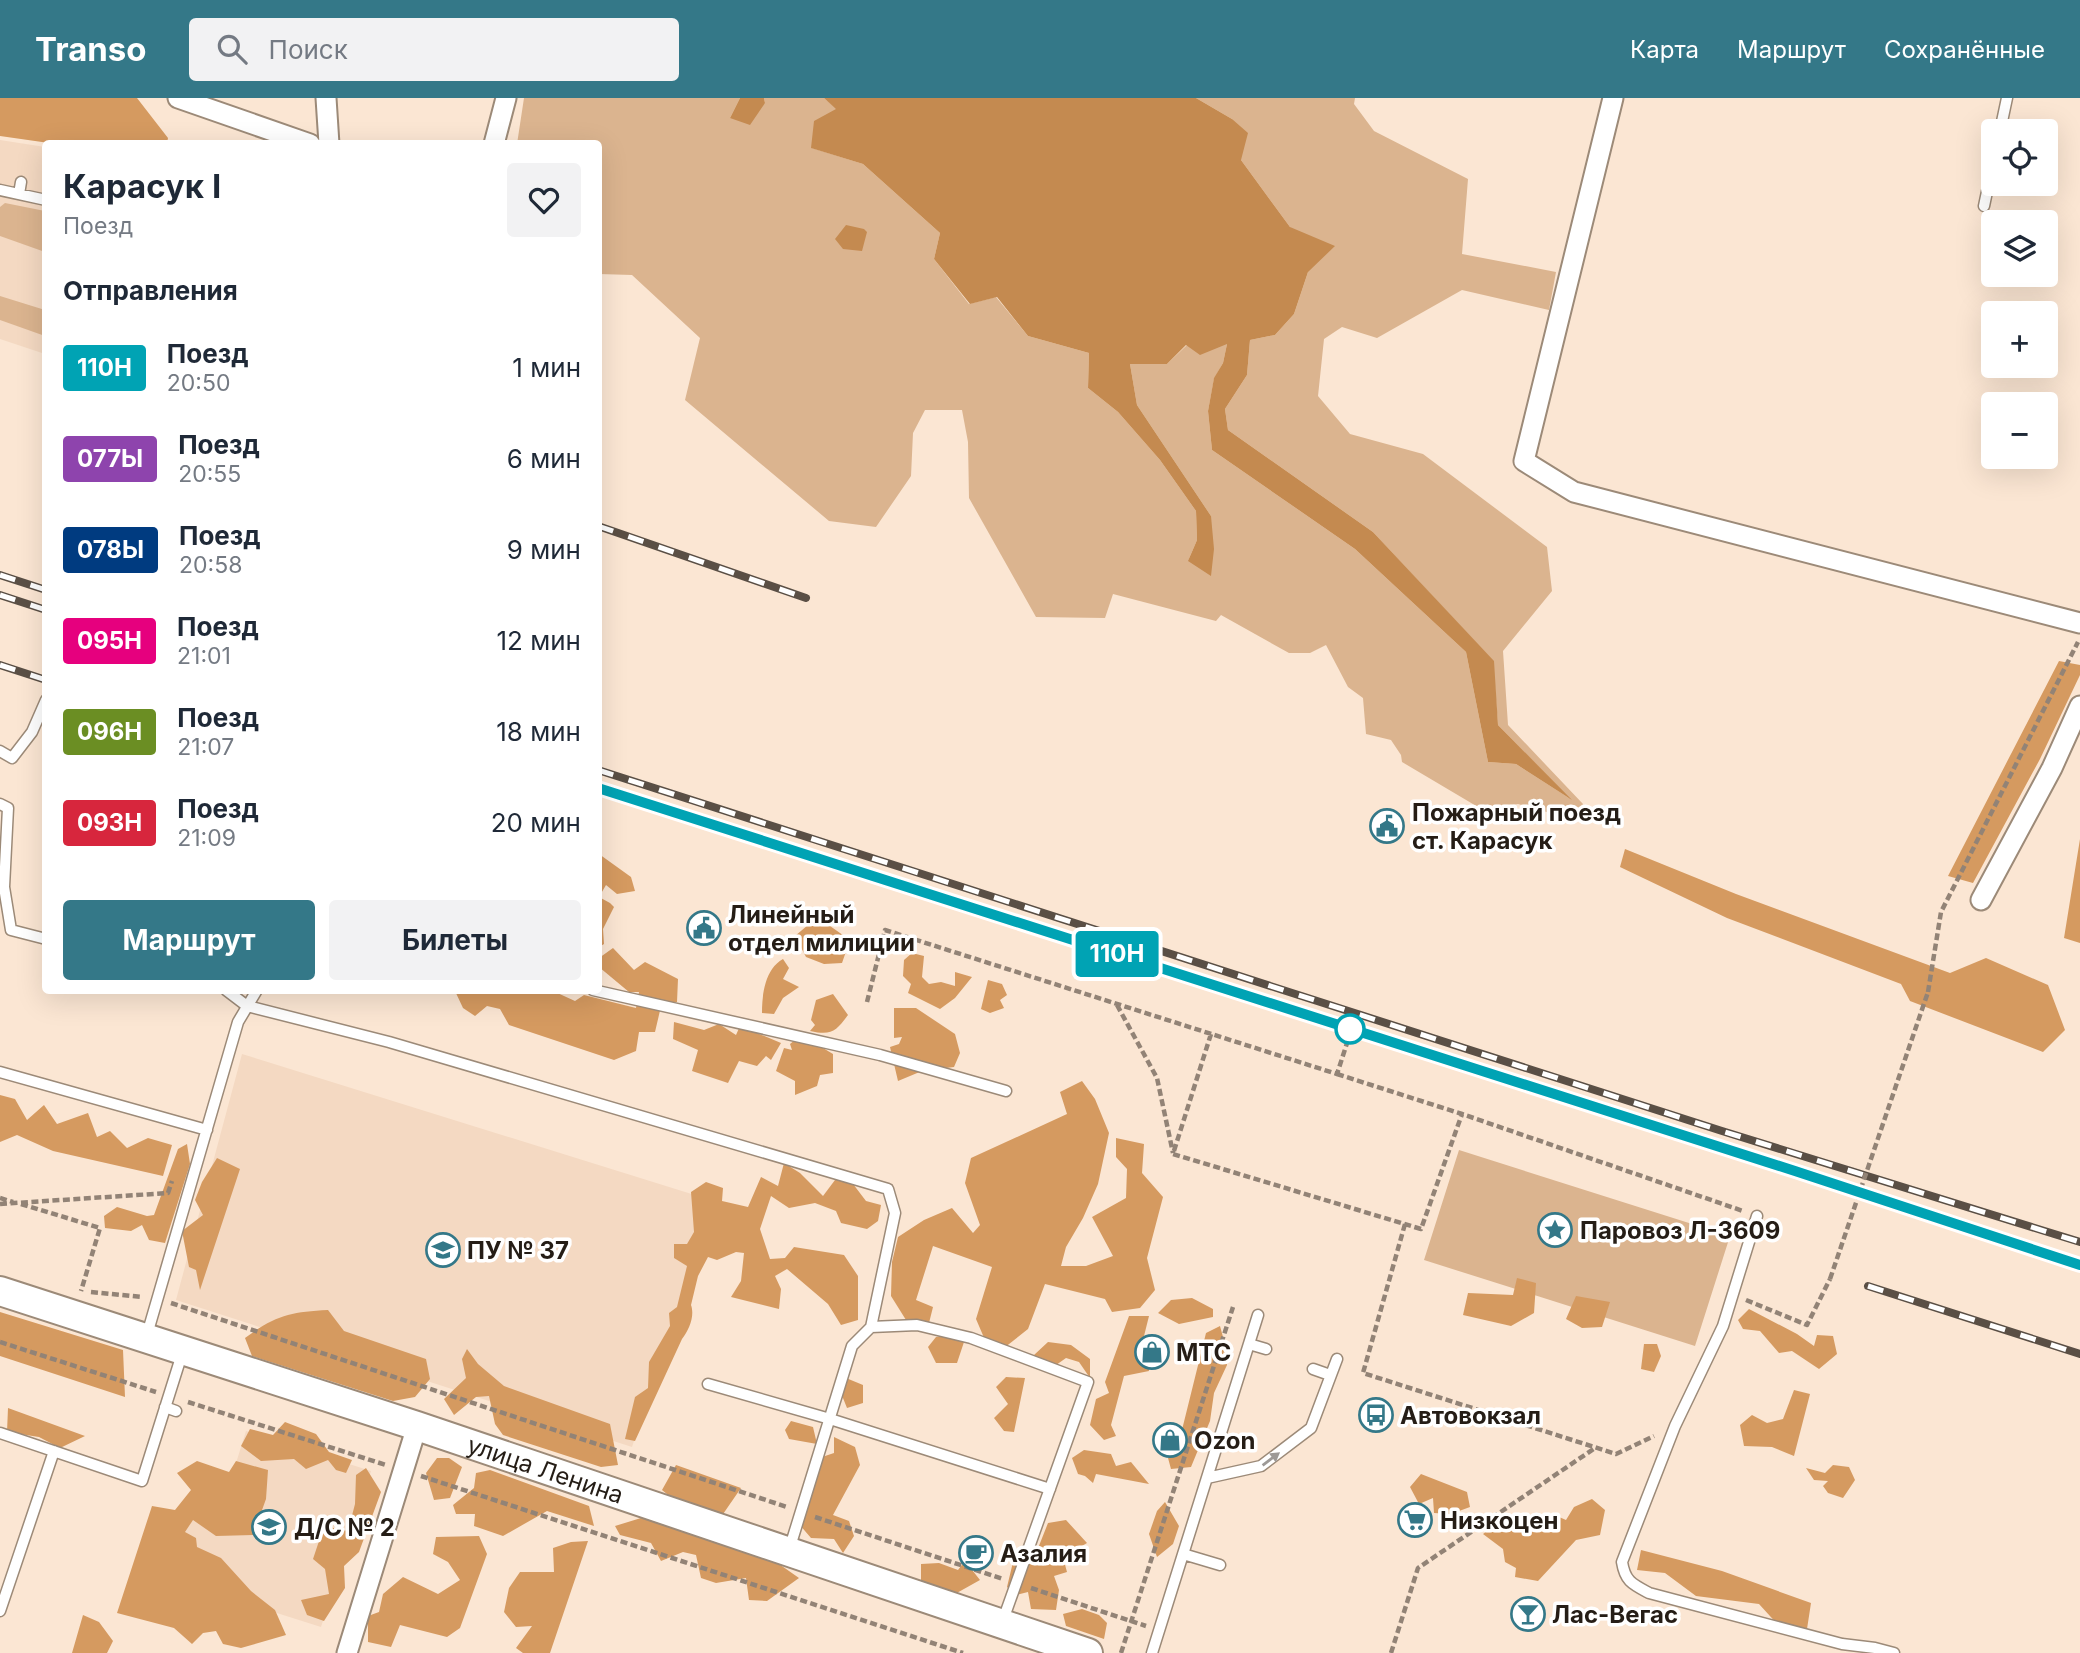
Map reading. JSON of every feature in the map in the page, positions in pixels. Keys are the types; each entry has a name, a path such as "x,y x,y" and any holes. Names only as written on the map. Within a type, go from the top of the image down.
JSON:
{"main road":[{"name":"улица Ленина","path":"0,1291 183,1350 223,1368 417,1426 1088,1653"}],"street":[{"path":"178,98 299,140"},
{"path":"326,98 329,140"},
{"path":"495,140 506,98"},
{"path":"1613,98 1524,461 1574,492 2080,623"},
{"path":"1981,900 2052,768 2080,706"},
{"path":"347,1653 417,1426"}],"lane":[{"path":"2003,119 2007,98"},
{"path":"19,194 21,182"},
{"path":"0,190 42,199"},
{"path":"1984,206 1986,196"},
{"path":"0,751 12,758 32,732 42,709"},
{"path":"0,804 8,808 4,887 11,930 42,938"},
{"path":"602,992 880,1055 1006,1091"},
{"path":"231,994 247,1006 389,1042 888,1189 895,1213 871,1327 852,1346 789,1552"},
{"path":"146,1338 238,1022 254,994"},
{"path":"0,1072 207,1130"},
{"path":"1757,1216 1723,1326 1675,1426 1622,1562 1624,1575 1649,1593 1842,1644 1894,1653"},
{"path":"1152,1653 1258,1315"},
{"path":"871,1327 917,1325 971,1338 1088,1382 1001,1624"},
{"path":"1249,1344 1266,1349"},
{"path":"0,1433 142,1481 183,1350"},
{"path":"1207,1478 1261,1466 1311,1428 1337,1359"},
{"path":"1313,1369 1330,1375"},
{"path":"708,1384 830,1419 1049,1489"},
{"path":"167,1401 176,1410"},
{"path":"0,1611 54,1451"},
{"path":"1183,1554 1220,1565"}],"path":[{"path":"1732,1295 1807,1325 1830,1279 1928,992 1941,912 2080,638"},
{"path":"867,1002 885,930 1462,1114 1757,1216"},
{"path":"1116,1004 1157,1078 1173,1154"},
{"path":"1173,1154 1211,1034"},
{"path":"1337,1074 1348,1041"},
{"path":"1173,1154 1421,1229 1462,1114"},
{"path":"0,1205 169,1193 176,1170"},
{"path":"0,1198 100,1227 80,1291"},
{"path":"1405,1224 1363,1373 1616,1454 1675,1426"},
{"path":"69,1287 80,1291 158,1299 1159,1630"},
{"path":"1121,1653 1233,1307"},
{"path":"0,1342 167,1401 403,1471 963,1653"},
{"path":"1391,1653 1418,1569 1596,1448"}],"shaded area":[{"path":"0,98 137,98 168,138 42,142 0,136"},
{"path":"524,98 740,98 730,118 765,103 764,98 824,98 837,109 812,148 863,164 940,233 934,259 969,304 996,297 1028,336 1089,353 1088,388 1118,412 1160,460 1196,511 1197,540 1188,561 1211,516 1137,405 1130,364 1167,364 1187,345 1227,344 1223,363 1214,379 1208,411 1212,450 1355,549 1466,652 1488,762 1516,764 1569,798 1498,725 1493,661 1373,532 1228,430 1225,409 1247,375 1250,340 1275,335 1294,314 1308,272 1290,227 1241,160 1232,119 1196,98 1355,98 1354,104 1374,131 1468,179 1462,254 1556,272 1549,310 1462,290 1377,338 1342,327 1324,339 1318,396 1350,434 1423,454 1547,547 1552,591 1503,651 1508,725 1583,804 1572,819 1518,804 1483,810 1402,762 1401,755 1391,740 1366,734 1363,698 1348,687 1326,645 1310,653 1289,653 1221,615 1216,621 1113,594 1105,618 1036,617 969,498 968,442 962,410 925,410 913,433 911,476 876,527 829,521 685,400 700,338 632,275 602,274 602,140 518,140"},
{"path":"740,98 764,98 765,103 750,125 730,118"},
{"path":"824,98 1196,98 1232,119 1248,133 1241,160 1290,227 1335,246 1308,272 1294,314 1275,335 1250,340 1247,375 1225,409 1228,430 1373,532 1494,661 1498,725 1572,800 1516,764 1488,762 1466,652 1355,549 1212,450 1208,411 1214,378 1223,363 1227,344 1200,355 1186,345 1167,364 1130,364 1137,405 1211,516 1214,549 1211,576 1188,561 1197,540 1196,511 1160,460 1118,412 1088,388 1089,353 1028,336 997,297 970,304 934,259 940,233 863,164 811,148 814,121 836,109"},
{"path":"0,140 42,147 42,353 0,339"},
{"path":"5,203 42,210 42,251 0,236 0,207"},
{"path":"846,225 867,232 862,251 843,249 835,239"},
{"path":"0,296 42,309 42,335 0,320"},
{"path":"2059,661 2080,665 2080,675 2040,759 1973,883 1948,876"},
{"path":"2080,839 2080,943 2064,938"},
{"path":"1625,849 1736,894 1950,973 1986,958 2048,985 2065,1030 2043,1052 1910,1001 1901,984 1727,918 1620,867"},
{"path":"602,856 631,877 635,891 617,894 606,885 602,892"},
{"path":"602,899 614,907 603,929 602,945"},
{"path":"808,925 830,926 850,940 842,963 824,964 806,957 795,936"},
{"path":"613,948 634,970 645,962 678,979 677,1002 662,1002 655,1032 639,1032 636,1051 614,1060 509,1025 500,1009 487,1006 475,1016 463,1008 456,994 560,994 575,1001 584,995 636,1008 639,992 629,992 602,970 602,956"},
{"path":"912,953 924,956 922,977 929,984 941,982 955,986 955,972 972,977 955,998 940,1009 908,993 911,984 903,976 904,960"},
{"path":"783,959 789,968 783,979 799,987 783,998 774,1014 762,1013 768,975"},
{"path":"988,980 1002,984 1007,995 1000,1000 1004,1008 990,1013 981,1009"},
{"path":"833,994 848,1015 833,1031 810,1031 815,1025 811,1020 816,1000"},
{"path":"894,1008 916,1008 955,1034 960,1053 954,1067 922,1071 898,1081 890,1047 899,1044 902,1037 894,1038"},
{"path":"674,1022 704,1030 719,1024 736,1035 740,1026 781,1043 771,1060 766,1056 757,1066 739,1061 728,1083 692,1071 698,1050 673,1039"},
{"path":"801,1035 833,1054 833,1073 820,1075 817,1086 795,1095 795,1081 776,1071 784,1048 792,1050 790,1044"},
{"name":"ПУ № 37","path":"242,1054 714,1201 632,1447 176,1300"},
{"path":"1082,1081 1095,1099 1109,1133 1098,1184 1066,1247 1061,1266 1086,1266 1113,1256 1092,1217 1126,1198 1127,1169 1116,1157 1116,1138 1144,1144 1142,1173 1163,1197 1147,1258 1155,1290 1140,1308 1112,1312 1105,1299 1045,1284 1028,1329 1004,1348 985,1340 976,1319 992,1267 933,1246 916,1300 933,1307 929,1323 906,1320 891,1296 892,1262 898,1237 924,1220 952,1208 973,1233 980,1225 965,1183 971,1158 1067,1114 1060,1092"},
{"path":"0,1095 15,1099 27,1120 44,1105 57,1124 88,1113 97,1137 110,1131 127,1148 148,1138 172,1145 163,1176 53,1151 17,1135 0,1142"},
{"path":"187,1144 190,1164 165,1243 149,1240 142,1225 131,1231 105,1228 104,1216 117,1207 147,1216 154,1215 178,1149"},
{"path":"1459,1150 1730,1236 1695,1346 1424,1260"},
{"path":"217,1158 240,1169 200,1290 196,1270 189,1267 182,1231 203,1215 195,1200 202,1182"},
{"path":"784,1163 800,1173 823,1196 835,1180 850,1180 866,1201 881,1205 878,1221 867,1229 841,1223 836,1211 815,1203 789,1208 771,1196 760,1229 770,1259 785,1258 794,1247 844,1255 858,1276 858,1320 841,1325 828,1304 787,1269 775,1276 781,1289 779,1309 731,1297 741,1281 744,1253 736,1252 717,1260 708,1257 698,1276 689,1327 635,1441 625,1439 635,1397 648,1388 649,1362 670,1326 669,1313 677,1307 687,1266 674,1258 674,1244 687,1244 694,1232 691,1192 706,1182 723,1188 722,1201 748,1207 761,1177 778,1186"},
{"path":"1517,1278 1536,1283 1534,1313 1511,1326 1463,1315 1468,1293 1513,1295"},
{"path":"1576,1296 1610,1302 1602,1327 1582,1328 1566,1319"},
{"path":"1192,1298 1213,1309 1213,1317 1179,1324 1158,1313 1171,1300"},
{"path":"1749,1309 1814,1346 1817,1335 1833,1336 1837,1354 1819,1369 1792,1351 1779,1353 1760,1331 1743,1329 1738,1320"},
{"path":"328,1310 344,1331 426,1359 430,1379 415,1397 393,1401 252,1356 245,1338 266,1324 294,1314"},
{"path":"0,1312 123,1350 125,1397 0,1356"},
{"path":"1129,1316 1149,1316 1143,1340 1149,1371 1124,1376 1111,1425 1116,1436 1104,1440 1090,1425 1096,1399 1109,1393 1105,1382"},
{"path":"1220,1326 1227,1365 1214,1393 1210,1421 1191,1467 1171,1469 1168,1458 1177,1450 1206,1333"},
{"path":"950,1335 964,1342 957,1363 936,1363 928,1347 936,1337"},
{"path":"1048,1342 1071,1345 1090,1359 1090,1378 1079,1362 1066,1358 1049,1370 1037,1368 1034,1355"},
{"path":"1644,1344 1657,1344 1661,1356 1654,1372 1641,1369"},
{"path":"467,1349 478,1364 504,1386 610,1424 618,1465 601,1467 503,1435 495,1424 489,1396 476,1397 454,1415 444,1399 466,1378 462,1359"},
{"path":"1006,1377 1025,1378 1014,1432 1004,1431 994,1418 1008,1404 996,1387"},
{"path":"846,1378 863,1385 863,1403 847,1408 841,1393"},
{"path":"1794,1390 1810,1394 1794,1456 1772,1447 1744,1446 1740,1425 1752,1415 1767,1423 1783,1419"},
{"path":"8,1408 85,1436 60,1448 39,1437 7,1432"},
{"path":"791,1421 813,1427 817,1444 789,1439 785,1430"},
{"path":"285,1422 316,1434 329,1452 352,1460 346,1473 336,1470 328,1460 306,1469 294,1459 261,1461 241,1446 250,1429 273,1435"},
{"name":"Д/С № 2","path":"246,1431 371,1471 321,1627 169,1579 205,1467 232,1476"},
{"path":"834,1437 855,1447 860,1465 833,1515 849,1521 854,1536 843,1553 834,1539 811,1538 799,1524 813,1460 834,1453"},
{"path":"1084,1450 1111,1454 1116,1466 1131,1462 1149,1484 1096,1474 1093,1483 1078,1474 1072,1458"},
{"path":"437,1458 449,1458 462,1467 450,1498 434,1500 426,1473"},
{"path":"197,1461 229,1472 236,1461 268,1470 266,1499 253,1535 216,1536 193,1520 185,1532 196,1538 197,1547 221,1558 251,1591 275,1610 286,1635 241,1648 223,1644 216,1631 203,1633 192,1644 174,1628 117,1613 152,1506 175,1510 191,1490 177,1473"},
{"path":"676,1465 741,1488 721,1517 678,1503 662,1490"},
{"path":"1833,1465 1849,1467 1855,1480 1843,1498 1828,1493 1823,1486 1828,1481 1814,1480 1806,1468 1825,1473"},
{"path":"366,1468 381,1492 359,1552 344,1566 345,1588 324,1621 307,1615 301,1600 329,1594 325,1569 313,1559 324,1526 348,1531 355,1504 356,1475"},
{"path":"490,1470 589,1506 594,1526 547,1511 503,1536 474,1526 475,1514 456,1514 453,1505 474,1488 476,1473"},
{"path":"1421,1474 1467,1492 1470,1507 1451,1514 1434,1513 1433,1498 1419,1504 1410,1487"},
{"path":"1592,1499 1605,1510 1600,1535 1576,1540 1538,1581 1515,1577 1516,1568 1505,1562 1503,1549 1483,1534 1508,1515 1520,1521 1550,1513 1566,1520 1574,1507"},
{"path":"1165,1502 1179,1526 1173,1544 1157,1557 1149,1534 1157,1511"},
{"path":"641,1518 769,1557 799,1578 767,1601 749,1600 746,1578 716,1583 701,1578 696,1555 683,1552 661,1561 651,1543 620,1535 615,1526"},
{"path":"1066,1520 1087,1543 1070,1553 1064,1561 1067,1572 1054,1576 1059,1590 1056,1610 1031,1609 1028,1592 1016,1595 1007,1587 1013,1562 1025,1552 1033,1561 1048,1523"},
{"path":"479,1536 487,1554 460,1628 447,1637 400,1625 391,1647 368,1642 368,1616 379,1612 383,1594 403,1577 438,1594 460,1580 448,1562 433,1554 436,1537"},
{"path":"588,1541 550,1653 523,1653 516,1648 532,1626 516,1627 504,1612 509,1588 520,1572 554,1572 553,1548 571,1542"},
{"path":"1641,1550 1722,1571 1811,1603 1807,1629 1780,1627 1759,1604 1696,1596 1665,1573 1637,1570"},
{"path":"965,1561 980,1580 955,1594 921,1583 921,1564 939,1563 958,1570"},
{"path":"1082,1609 1099,1615 1107,1623 1104,1639 1066,1626 1063,1614"},
{"path":"83,1615 99,1622 113,1641 107,1653 72,1653"}],"railway":[{"path":"602,527 806,598"},
{"path":"0,575 42,589"},
{"path":"0,595 42,609"},
{"path":"0,665 42,679"},
{"path":"602,771 1722,1131 2080,1242"},
{"path":"602,789 1795,1171 2080,1265"},
{"path":"1868,1286 2080,1354"}],"train":[{"name":"110Н","path":"602,789 929,892 2080,1265"}],"place":[{"name":"Пожарный поезд ст. Карасук","path":"1387,826"},
{"name":"Линейный отдел милиции","path":"704,928"},
{"name":"Паровоз Л-3609","path":"1555,1230"},
{"name":"ПУ № 37","path":"443,1250"},
{"name":"МТС","path":"1152,1352"},
{"name":"Автовокзал","path":"1376,1415"},
{"name":"Ozon","path":"1170,1440"},
{"name":"Низкоцен","path":"1415,1520"},
{"name":"Д/С № 2","path":"269,1527"},
{"name":"Азалия","path":"976,1553"},
{"name":"Лас-Вегас","path":"1528,1614"}]}
